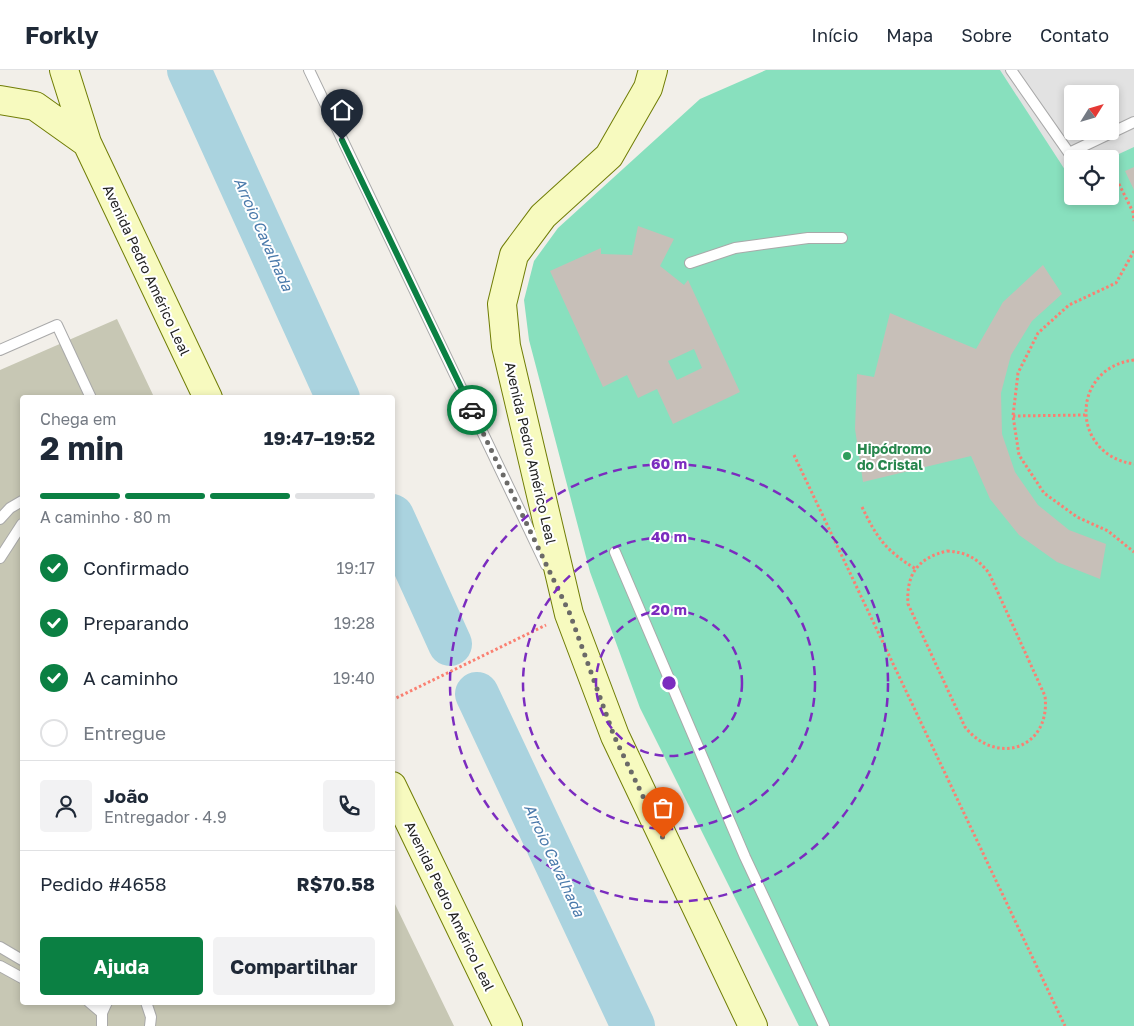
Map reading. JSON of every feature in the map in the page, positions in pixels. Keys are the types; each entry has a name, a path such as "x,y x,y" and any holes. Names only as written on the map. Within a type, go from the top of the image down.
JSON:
{"main road":[{"name":"Avenida Pedro Américo Leal","path":"64,70 87,143 207,395"},
{"name":"Avenida Pedro Américo Leal","path":"653,70 648,88 609,156 543,216 514,255 502,304 506,346 570,614 614,736 753,1026"},
{"name":"Avenida Pedro Américo Leal","path":"0,100 35,106 87,143"},
{"name":"Avenida Pedro Américo Leal","path":"395,792 508,1026"}],"lane":[{"path":"309,70 570,614"},
{"path":"1011,70 1069,153 1134,122"},
{"path":"690,263 735,248 808,238 842,238"},
{"path":"0,350 57,325 90,395"},
{"path":"0,519 10,508 20,503"},
{"path":"0,558 20,527"},
{"path":"615,552 745,857 824,1026"},
{"path":"0,947 20,959"},
{"path":"0,966 20,977"},
{"path":"93,1005 102,1013"},
{"path":"102,1026 102,1013 106,1005"},
{"path":"147,1005 151,1017 150,1026"}],"path":[{"path":"1119,184 1133,212 1134,221"},
{"path":"1134,251 1116,283 1069,305 1038,333 1018,373 1013,416 1019,455 1044,493 1077,517 1108,531 1134,552"},
{"path":"1134,360 1122,362 1107,370 1095,382 1087,397 1085,415 1088,429 1100,448 1118,460 1134,464"},
{"path":"1013,416 1085,415"},
{"path":"794,455 1065,1026"},
{"path":"862,507 873,530 886,547 900,559 916,568"},
{"path":"947,550 960,551 971,556 982,563 989,573 1045,696 1044,720 1030,740 1012,748 994,748 982,744 972,737 964,727 908,604 910,580 916,568 924,560 947,550"},
{"path":"395,699 570,614"}],"shaded area":[{"path":"1000,70 1134,70 1134,147 1119,154 1119,150 1064,150 1064,168"},
{"path":"117,319 153,395 20,395 20,1005 395,1005 395,904 454,1026 0,1026 0,370"}],"green space":[{"name":"Hipódromo do Cristal","path":"766,70 1134,70 1134,1026 799,1026 640,708 590,572 529,340 524,300 534,261 558,228 700,99"}],"building":[{"path":"1134,167 1134,190 1125,171"},
{"path":"638,226 674,239 660,266 684,285 688,280 740,392 673,424 657,389 638,398 627,375 603,387 550,271 601,248 601,254 632,255","holes":["694,349 702,368 677,380 668,361"]},
{"path":"1043,265 1062,294 1032,321 1011,355 1001,393 1002,434 1015,472 1038,505 1069,530 1106,544 1100,579 1057,562 1019,535 990,499 971,456 863,482 855,429 857,374 874,377 890,313 976,349 1003,302"}],"waterway":[{"name":"Arroio Cavalhada","path":"189,70 337,395"},
{"name":"Arroio Cavalhada","path":"395,523 450,644"},
{"name":"Arroio Cavalhada","path":"477,694 633,1026"}],"way so far":[{"path":"472,410 570,614 614,736 663,838"}],"place":[{"name":"Hipódromo do Cristal","path":"847,456"}],"route":[{"path":"342,140 472,410"}]}
